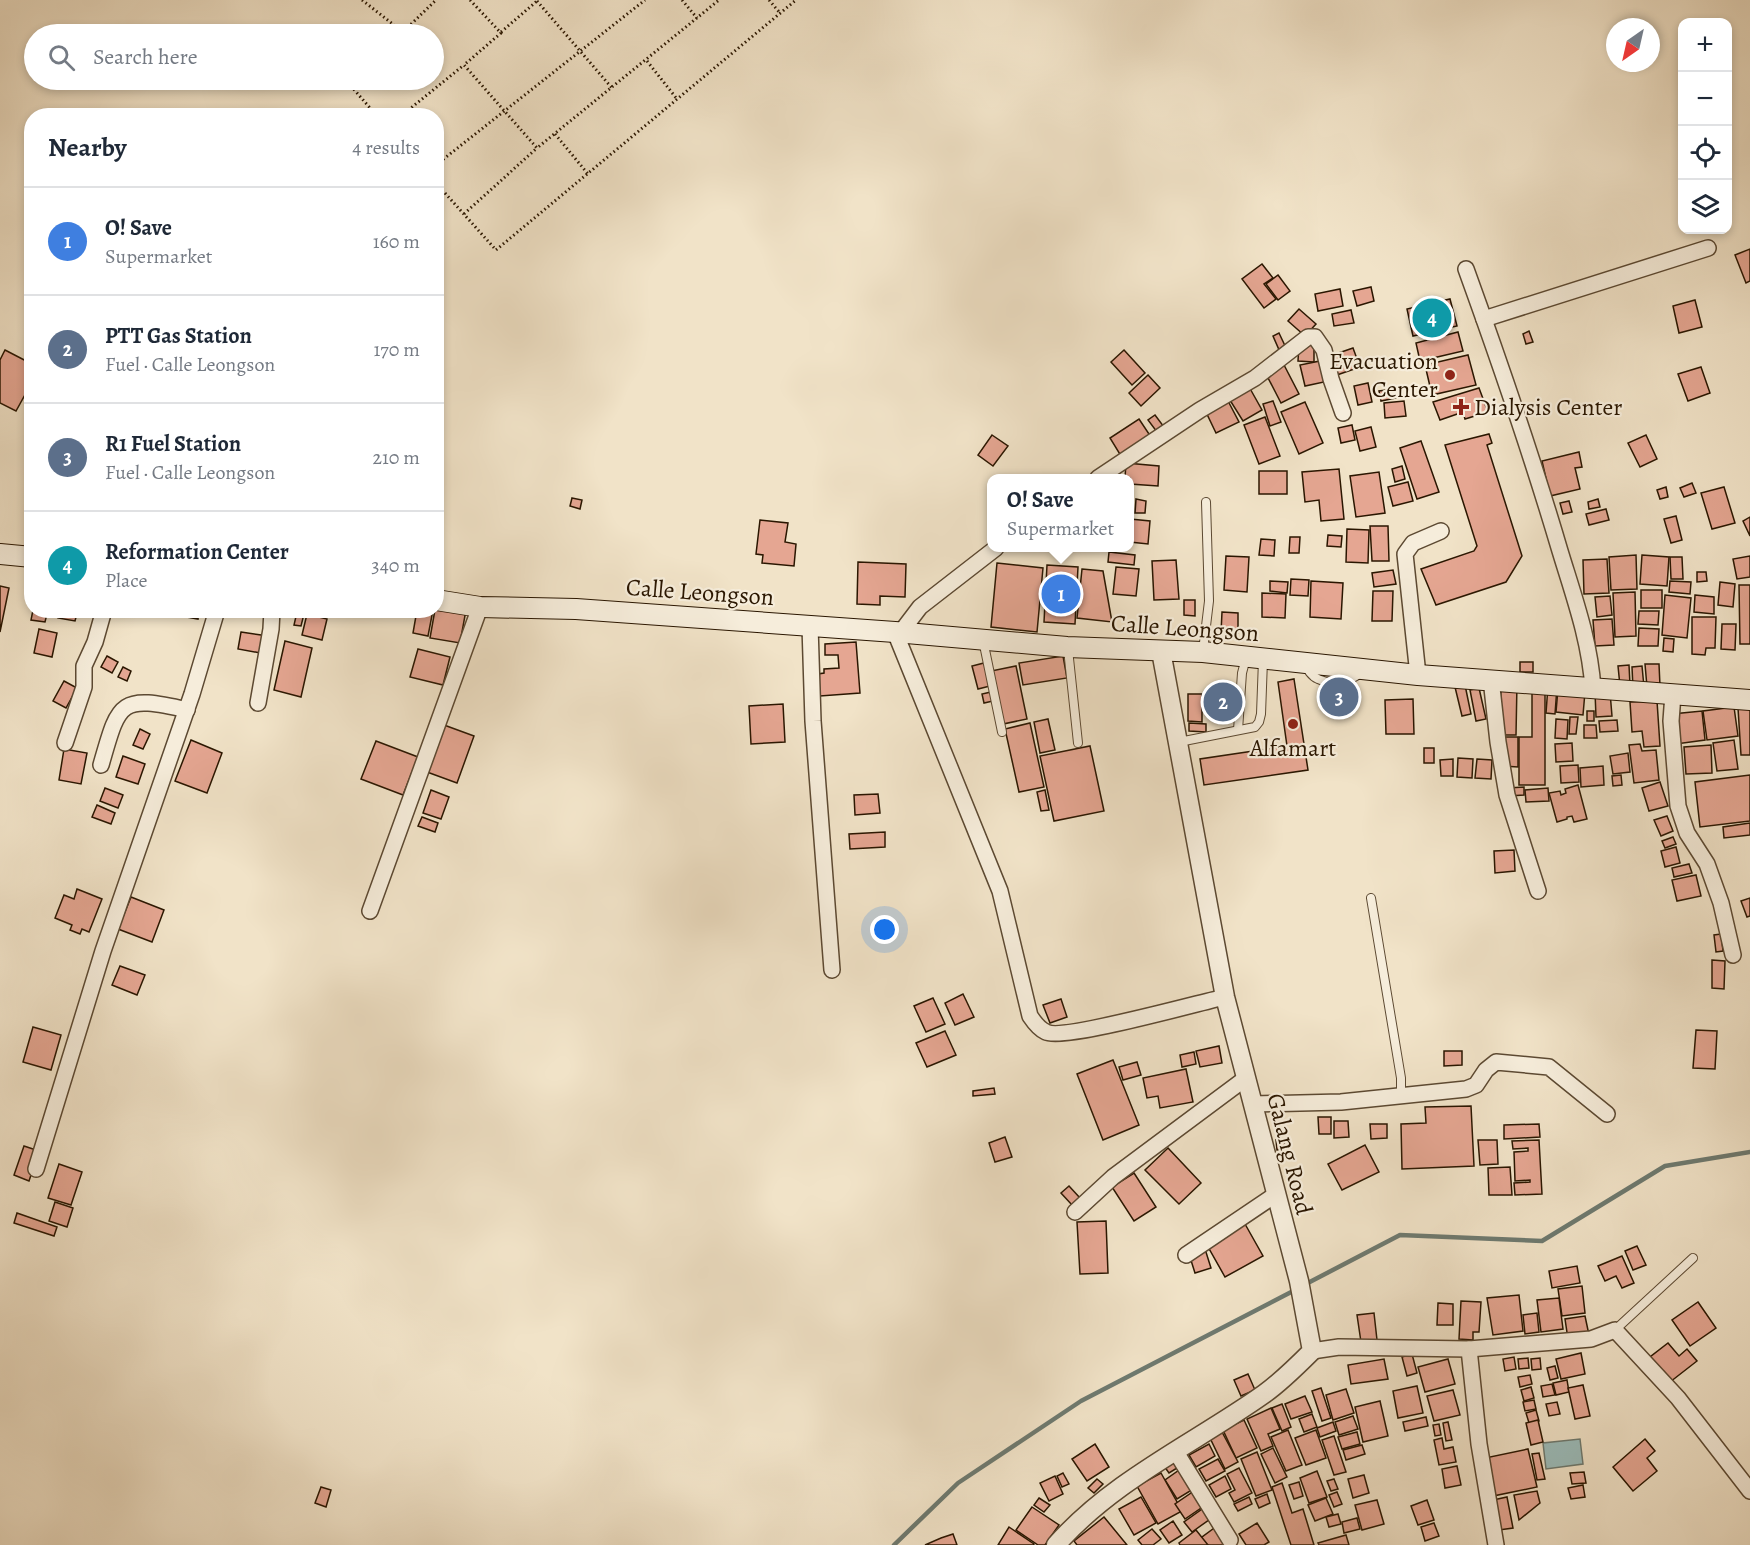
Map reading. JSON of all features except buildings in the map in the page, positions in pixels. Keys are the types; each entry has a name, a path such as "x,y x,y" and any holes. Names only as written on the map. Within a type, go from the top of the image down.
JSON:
{"main road":[{"path":"0,554 24,556"},
{"name":"Calle Leongson","path":"444,601 480,607 576,609 898,632 1067,647 1203,652 1418,675 1750,700"}],"street":[{"path":"1484,319 1708,248"},
{"path":"1466,269 1549,513 1592,664 1593,689"},
{"path":"1120,471 1200,410 1255,378 1300,342 1312,336 1320,341 1324,350 1343,413"},
{"path":"1418,675 1405,554 1413,543 1441,531"},
{"path":"991,552 920,607 898,632 1000,891 1030,1016 1046,1033 1059,1035 1225,997"},
{"path":"370,911 480,607"},
{"path":"66,743 84,687 84,666 95,642 102,618"},
{"path":"36,1169 103,951 187,710 215,618"},
{"path":"258,703 272,618"},
{"path":"810,626 813,721 832,970"},
{"name":"Galang Road","path":"1161,651 1225,997 1299,1281 1312,1347"},
{"path":"1491,679 1498,742 1508,795 1538,891"},
{"path":"1673,694 1671,721 1678,806 1687,833 1707,864 1721,903 1732,955"},
{"path":"101,765 112,727 120,712 129,705 142,701 187,710"},
{"path":"1254,1104 1341,1101 1466,1089 1476,1085 1486,1070 1496,1062 1507,1062 1549,1067 1606,1114"},
{"path":"1075,1212 1121,1171 1246,1078"},
{"path":"1186,1255 1275,1195"},
{"path":"1056,1545 1087,1513 1147,1470 1266,1393 1312,1347 1469,1349 1591,1339 1615,1330 1678,1398 1750,1491"},
{"path":"1469,1349 1479,1444 1496,1545"},
{"path":"1176,1452 1230,1540"}],"lane":[{"path":"1203,652 1209,601 1206,502"},
{"path":"983,640 1002,732"},
{"path":"1067,647 1078,743"},
{"path":"1177,742 1255,727 1259,722 1255,658"},
{"path":"1238,730 1242,673 1255,658"},
{"path":"1371,898 1401,1078 1401,1095"},
{"path":"1615,1330 1693,1258"}],"path":[{"path":"362,0 391,24"},
{"path":"411,24 436,0"},
{"path":"470,0 501,33"},
{"path":"444,159 645,0"},
{"path":"682,0 697,18"},
{"path":"464,214 537,148 647,61 719,0"},
{"path":"769,0 780,13"},
{"path":"444,192 496,250 796,0"},
{"path":"444,81 537,1 612,88"},
{"path":"647,61 677,99"},
{"path":"464,65 537,148"},
{"path":"354,90 370,108"},
{"path":"412,108 434,90"},
{"path":"555,134 588,174"}],"water":[{"path":"1580,1439 1583,1464 1546,1469 1543,1443"}],"waterway":[{"path":"1304,1285 1400,1235 1542,1241 1665,1166 1750,1152"},
{"path":"894,1545 958,1483 1081,1401 1297,1289"}],"place":[{"name":"Reformation Center","path":"1432,318"},
{"name":"Evacuation Center","path":"1450,375"},
{"name":"Dialysis Center","path":"1461,407"},
{"name":"O! Save","path":"1061,594"},
{"name":"R1 Fuel Station","path":"1339,697"},
{"name":"PTT Gas Station","path":"1223,702"},
{"name":"Alfamart","path":"1293,724"}]}
